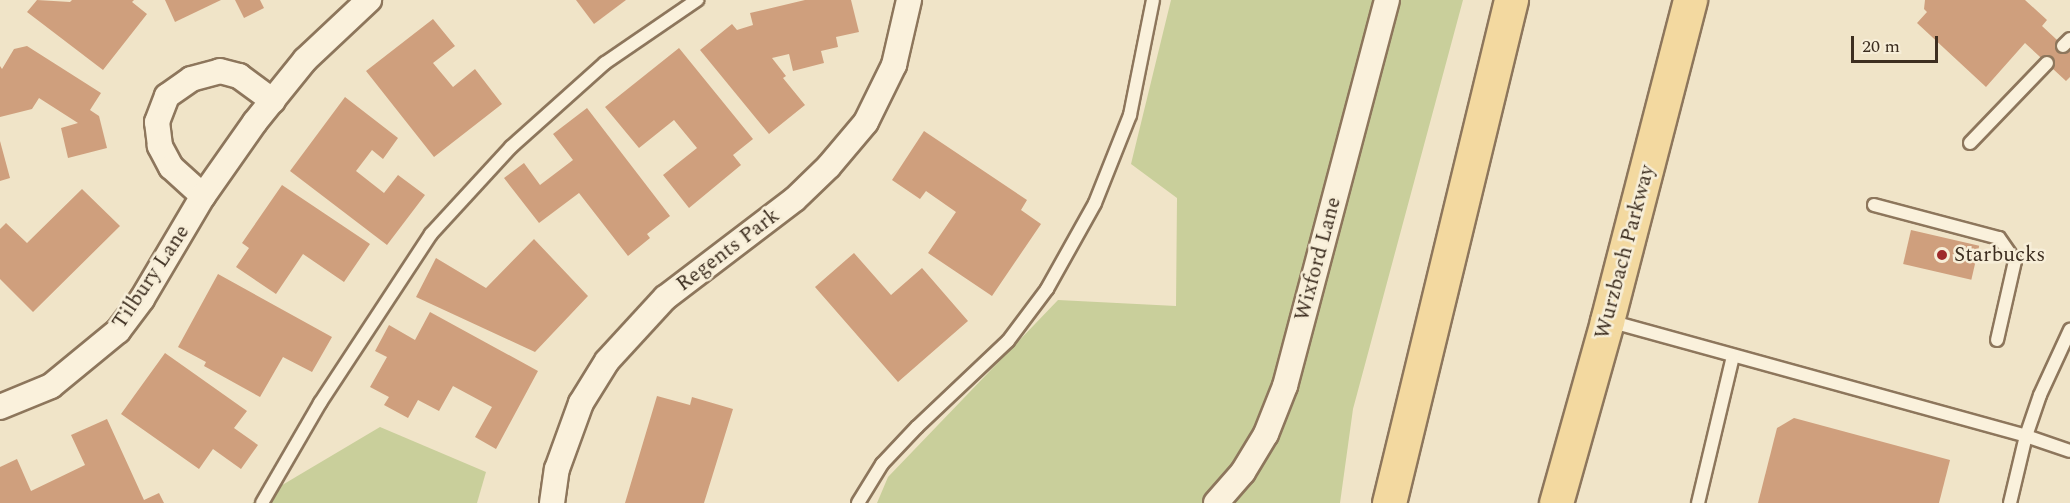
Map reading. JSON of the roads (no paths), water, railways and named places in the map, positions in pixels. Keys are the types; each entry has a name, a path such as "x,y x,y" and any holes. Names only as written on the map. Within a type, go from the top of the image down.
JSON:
{"main road":[{"path":"1389,503 1511,0"},
{"name":"Wurzbach Parkway","path":"1556,503 1607,321 1690,0"}],"street":[{"name":"Tilbury Lane","path":"0,407 51,386 118,331 142,299 203,196 273,101 305,60 369,0"},
{"name":"Regents Park","path":"552,503 557,469 581,404 607,361 665,298 795,199 829,166 866,122 894,65 909,0"},
{"name":"Wixford Lane","path":"1216,503 1243,472 1266,434 1285,386 1387,0"},
{"path":"203,196 171,167 160,146 158,122 167,96 191,79 220,71 239,76 273,101"}],"lane":[{"path":"262,503 321,403 431,234 511,147 605,63 697,0"},
{"path":"858,503 882,464 917,427 1008,342 1047,289 1095,203 1130,115 1153,0"},
{"path":"1970,143 2047,63"},
{"path":"1874,205 1999,238 2015,261 1997,340"},
{"path":"1607,321 2026,436 2070,452"},
{"path":"2010,503 2026,436 2040,395 2070,330"},
{"path":"1698,503 1733,356"}],"place":[{"name":"Starbucks","path":"1942,255"}]}
